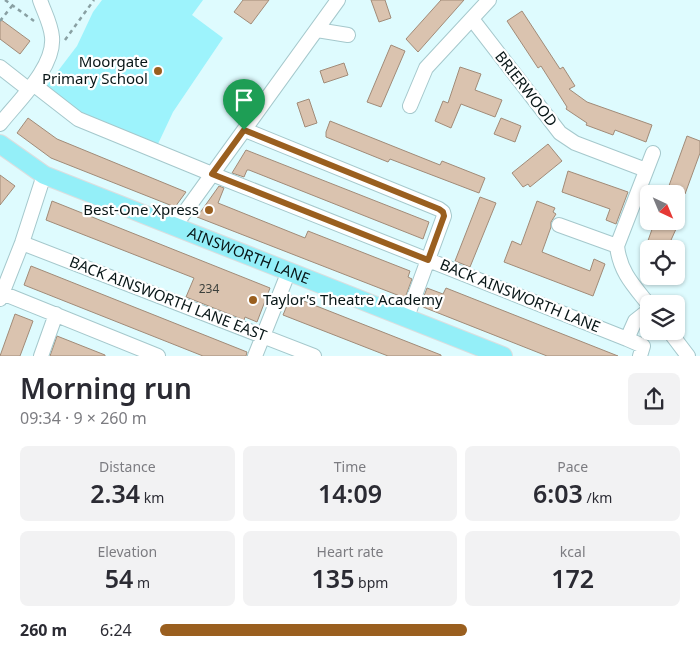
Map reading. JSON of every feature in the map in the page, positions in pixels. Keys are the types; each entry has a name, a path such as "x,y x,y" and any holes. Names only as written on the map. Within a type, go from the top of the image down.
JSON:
{"main road":[{"name":"AINSWORTH LANE","path":"0,144 44,175 503,356"}],"street":[{"path":"0,124 31,86 50,58 52,38 40,0"},
{"path":"174,227 338,0"},
{"path":"410,106 424,88 426,68 489,0"},
{"name":"BRIERWOOD","path":"472,19 560,133 575,143 646,170"},
{"path":"317,30 348,35"},
{"name":"BACK AINSWORTH LANE","path":"0,67 78,119 627,339 643,346 640,356"},
{"path":"244,130 443,212 444,216 406,317"},
{"path":"641,295 624,272 618,258 617,246 653,154"},
{"path":"44,175 22,243 1,296 56,314 158,356"},
{"path":"559,225 617,246"},
{"name":"BACK AINSWORTH LANE EAST","path":"22,243 314,356"},
{"path":"255,356 289,271"},
{"path":"41,356 56,314"},
{"path":"627,339 635,321 640,317"},
{"path":"676,340 688,356"}],"path":[{"path":"5,0 52,38 65,40 94,0"},
{"path":"0,22 13,6 14,0"}],"shaded area":[{"path":"102,0 203,0 192,15 223,38 173,112 157,146 78,113 45,88 77,46 93,12"}],"building":[{"path":"243,0 269,0 251,24 234,12"},
{"path":"371,0 385,0 391,18 379,22"},
{"path":"441,0 464,0 418,52 406,39"},
{"path":"522,11 560,69 563,67 575,86 569,89 587,102 652,125 646,142 615,130 613,135 586,125 587,123 566,109 567,107 541,66 538,68 507,21"},
{"path":"0,19 30,41 20,54 0,39"},
{"path":"391,45 405,51 381,107 367,102"},
{"path":"344,63 348,75 324,83 320,71"},
{"path":"460,67 481,74 475,90 502,100 495,117 461,104 451,128 435,121 443,101 448,103"},
{"path":"309,99 317,123 305,127 297,103"},
{"path":"28,118 57,139 186,192 175,207 51,158 17,133"},
{"path":"501,118 521,126 515,142 494,134"},
{"path":"330,121 440,165 442,161 485,178 479,193 390,159 388,162 326,137"},
{"path":"687,136 700,141 700,153 685,194 685,185 669,185"},
{"path":"548,144 562,161 530,187 528,184 523,187 512,173"},
{"path":"246,150 429,222 423,239 249,170 247,170 244,177 232,173"},
{"path":"568,171 628,192 616,224 606,220 610,209 562,192"},
{"path":"0,175 15,186 0,205"},
{"path":"219,186 224,188 218,203 305,238 308,231 410,271 408,277 412,279 405,298 197,217"},
{"path":"480,197 496,203 470,267 455,261"},
{"path":"52,201 270,288 257,322 245,317 244,320 186,297 194,278 46,220"},
{"path":"537,201 555,208 553,212 556,214 551,222 542,252 590,271 594,259 605,264 593,296 504,262 512,241 521,245"},
{"path":"652,230 676,230 671,240 648,240"},
{"path":"31,266 247,352 246,356 203,356 24,285"},
{"path":"427,288 443,294 446,288 618,356 547,356 423,307 424,305 421,304"},
{"path":"291,296 441,356 388,356 283,315"},
{"path":"15,314 33,321 20,356 0,356"},
{"path":"57,336 105,355 105,356 50,356"}],"place":[{"name":"Moorgate Primary School","path":"158,71"},
{"name":"Best-One Xpress","path":"209,210"},
{"name":"Taylor's Theatre Academy","path":"253,300"}],"route":[{"path":"244,130 439,209 443,212 444,216 428,260 212,174 244,130"}]}
